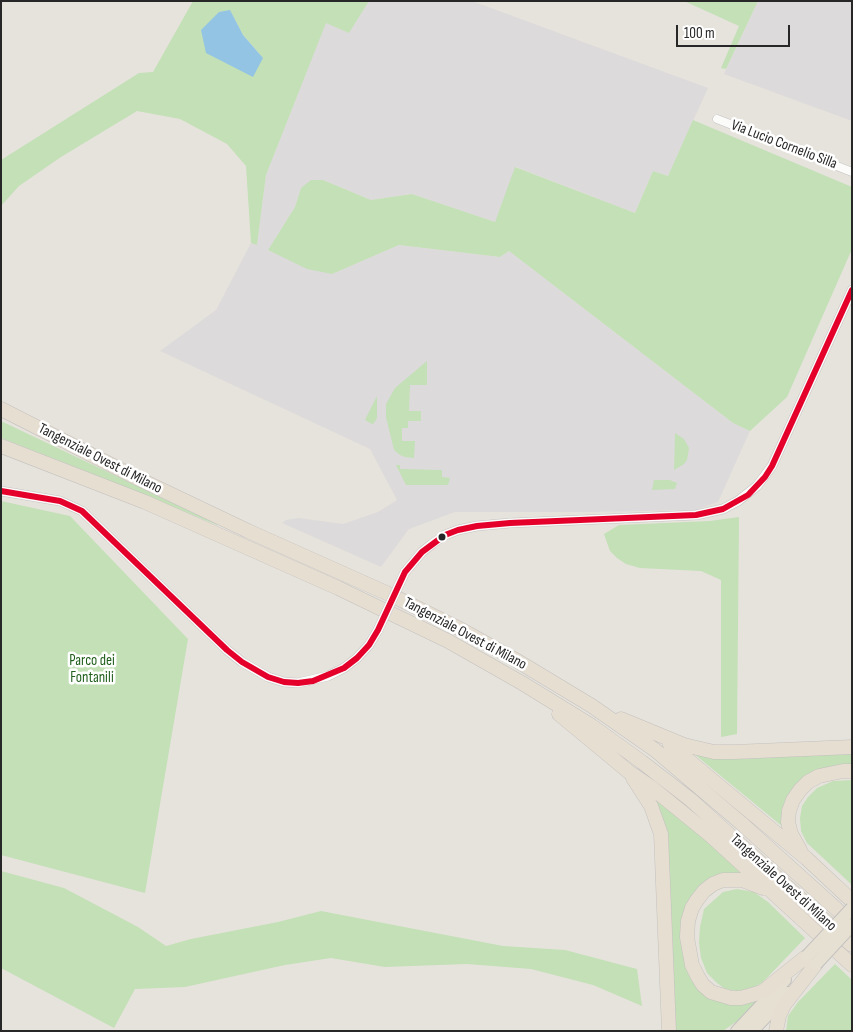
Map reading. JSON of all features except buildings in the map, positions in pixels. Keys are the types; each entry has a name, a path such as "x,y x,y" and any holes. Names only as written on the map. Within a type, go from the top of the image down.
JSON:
{"highway":[{"name":"Tangenziale Ovest di Milano","path":"1,409 147,483 248,531 390,594 462,630 592,706 654,750 701,788 852,924"},
{"name":"Tangenziale Ovest di Milano","path":"1,446 145,502 338,588 448,641 522,683 592,726 691,800 852,945"},
{"path":"1,456 27,464 67,472"},
{"path":"522,683 628,772 651,787 710,835 852,965"},
{"path":"592,706 655,734 690,747 714,752 852,747"},
{"path":"655,734 687,758 806,858 852,901"},
{"path":"806,858 796,843 788,822 792,800 808,782 820,776 852,771"},
{"path":"628,772 651,806 658,821 661,834 669,1031"},
{"path":"774,894 752,883 732,879 713,884 704,891 692,908 688,929 689,952 698,977 711,992 721,996 741,998 762,992 811,960"},
{"path":"752,1031 852,908"},
{"path":"737,1031 811,960 852,924"},
{"path":"776,1031 779,1016 784,1005 811,960"}],"street":[{"name":"Via Lucio Cornelio Silla","path":"717,119 852,172"},
{"path":"1,491 60,501 82,512 227,650 255,671 284,682 298,683 328,676 344,668 369,645 405,572 432,544 445,535 477,526 510,523 696,515 723,509 738,501 757,486 772,466 852,290"}],"shaded area":[{"path":"369,1 472,1 708,88 668,176 653,171 635,213 516,167 495,222 412,194 371,200 323,180 301,188 295,207 268,250 332,274 399,245 500,257 509,251 733,423 750,431 718,502 696,510 455,512 409,529 381,567 282,523 286,520 299,518 343,524 378,512 397,500 370,449 160,351 216,310 251,243 257,245 266,175 326,22 349,33"},
{"path":"758,1 852,1 852,121 724,74"}],"green space":[{"path":"193,1 369,1 349,33 326,23 266,175 257,245 251,243 246,166 227,144 180,119 137,111 61,157 19,186 1,206 1,160 139,73 153,72","holes":["230,11 243,35 263,58 219,12"]},
{"path":"684,1 758,1 726,69 721,68 739,26"},
{"path":"693,120 852,187 852,249 787,397 750,431 733,423 509,251 500,257 399,245 332,274 307,269 268,250 295,207 301,188 311,180 323,180 371,200 412,194 495,222 515,167 635,213 653,171 668,176"},
{"path":"427,361 427,385 410,385 409,411 421,411 421,421 408,421 408,428 402,428 402,441 415,441 414,458 405,457 394,450 386,417 386,404 395,388"},
{"path":"377,396 377,418 372,424 365,420"},
{"path":"1,421 217,524 217,525 1,438"},
{"path":"675,433 684,439 689,448 687,460 674,470"},
{"path":"396,465 400,465 400,469 442,470 442,477 450,478 448,485 406,485"},
{"path":"654,480 670,480 677,483 675,489 652,490"},
{"name":"Parco dei Fontanili","path":"1,501 70,516 188,639 145,893 1,855"},
{"path":"739,517 737,734 721,737 721,580 701,571 640,568 626,564 610,551 604,534 619,525 710,521"},
{"path":"693,753 852,753 852,765 819,770 783,827"},
{"path":"852,780 852,885 807,843 801,831 800,818 802,806 817,788 833,781"},
{"path":"657,797 746,876 734,874 688,906 697,984 755,1000 756,1002 740,1019 723,1031 672,1031 654,801"},
{"path":"1,871 64,888 138,927 166,946 321,911 503,946 565,950 637,969 642,1006 593,985 531,969 467,964 385,967 331,958 285,965 185,987 135,989 114,1028 1,968"},
{"path":"737,889 754,892 768,902 805,938 762,983 750,989 737,991 725,989 707,973 701,958 699,943 704,909 723,892"},
{"path":"835,964 852,980 852,1031 786,1031 788,1016 798,1002"}],"water":[{"path":"230,10 243,35 263,58 253,77 206,53 201,30 219,12"}],"transit line":[{"path":"1,491 60,501 82,511 227,650 242,662 268,677 284,682 313,681 344,668 369,645 405,572 422,552 445,535 477,526 510,523 696,515 723,509 748,495 765,477 772,466 852,290"}]}
